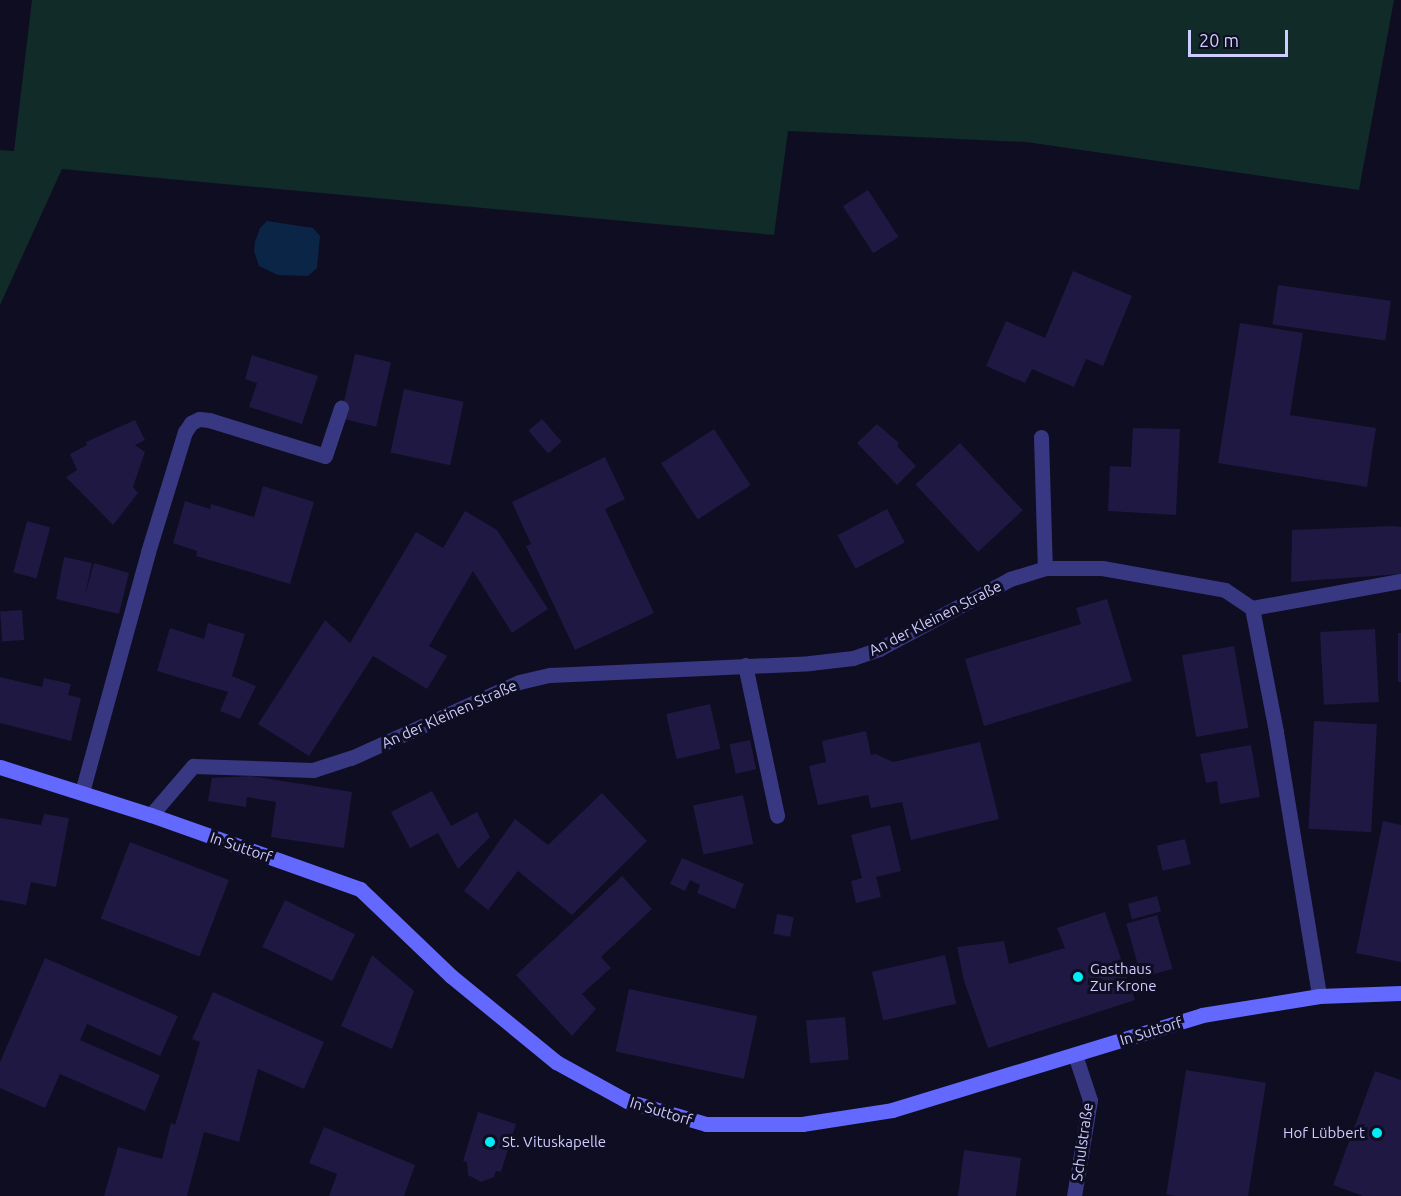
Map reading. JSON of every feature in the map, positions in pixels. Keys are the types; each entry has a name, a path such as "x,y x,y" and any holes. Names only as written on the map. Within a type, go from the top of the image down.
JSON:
{"main road":[{"name":"In Suttorf","path":"0,766 151,815 360,889 451,976 556,1062 627,1101 706,1124 802,1124 892,1110 1202,1016 1319,996 1401,993"}],"street":[{"path":"82,792 148,552 185,432 190,423 199,419 209,420 325,456 341,408"},
{"path":"1041,437 1045,568"},
{"name":"An der Kleinen Straße","path":"151,815 193,766 313,770 351,758 519,682 550,675 821,663 853,658 879,649 1010,579 1045,568 1102,568 1225,590 1252,608"},
{"path":"1319,996 1276,732 1252,608 1401,581"},
{"path":"745,665 777,816"},
{"name":"Schulstraße","path":"1074,1196 1090,1100 1075,1054"}],"green space":[{"path":"32,0 1394,0 1359,190 1026,142 788,131 774,235 62,169 0,305 0,150 14,151"}],"water":[{"path":"267,221 313,228 320,236 317,268 308,276 278,275 259,266 254,251 255,242 260,228"}],"building":[{"path":"868,190 898,237 873,253 843,206"},
{"path":"1073,271 1132,296 1103,366 1086,359 1074,387 1032,369 1025,383 986,366 1006,321 1045,338"},
{"path":"1278,285 1391,301 1385,340 1272,325"},
{"path":"1240,323 1303,333 1290,415 1376,428 1367,487 1218,463"},
{"path":"355,354 391,362 376,427 340,418"},
{"path":"252,355 318,376 302,424 249,407 257,383 245,379"},
{"path":"404,389 464,402 450,465 390,453"},
{"path":"542,419 562,442 548,453 528,431"},
{"path":"135,420 145,440 135,445 145,452 133,487 138,493 113,525 66,477 77,470 70,454 87,445 86,442"},
{"path":"877,424 899,443 897,446 916,466 897,485 857,443"},
{"path":"1133,428 1180,429 1176,515 1108,511 1110,466 1131,467"},
{"path":"714,429 750,485 698,520 661,463"},
{"path":"960,443 1023,510 978,552 915,485"},
{"path":"605,457 625,499 605,509 654,613 575,650 526,546 531,544 512,502"},
{"path":"263,486 314,502 290,584 196,556 197,551 173,543 185,501 210,509 211,504 254,517"},
{"path":"887,509 905,543 855,569 838,535"},
{"path":"465,511 497,530 548,609 512,633 473,571 429,646 447,656 427,689 373,656 309,756 258,724 325,620 350,643 416,532 443,548"},
{"path":"27,521 50,527 36,578 13,572"},
{"path":"1401,527 1401,574 1291,582 1292,530"},
{"path":"64,557 92,563 85,595 94,563 129,573 119,614 56,599"},
{"path":"1107,599 1132,681 984,726 965,659 1081,624 1076,608"},
{"path":"22,610 24,640 2,641 0,612"},
{"path":"208,623 245,634 232,676 256,686 240,719 220,711 228,692 157,671 170,628 204,639"},
{"path":"1375,629 1379,702 1324,705 1320,632"},
{"path":"1398,633 1401,633 1401,682 1398,682"},
{"path":"1234,646 1248,728 1196,737 1182,655"},
{"path":"0,677 42,687 44,678 71,684 68,695 81,698 71,741 0,723"},
{"path":"710,704 720,749 677,759 666,714"},
{"path":"1314,721 1377,724 1371,832 1308,829"},
{"path":"866,731 871,755 876,754 893,762 980,742 999,819 911,840 902,802 871,808 868,795 818,805 809,766 826,762 822,741"},
{"path":"750,740 756,769 736,774 729,744"},
{"path":"1251,745 1260,797 1220,804 1217,781 1206,783 1200,754"},
{"path":"251,776 352,792 344,848 271,837 276,802 247,797 246,807 208,801 212,778"},
{"path":"432,791 451,826 477,812 490,837 458,869 438,833 410,848 391,812"},
{"path":"602,793 647,841 572,915 518,871 488,910 464,891 515,819 548,845"},
{"path":"743,795 753,844 704,855 693,806"},
{"path":"44,814 69,818 56,887 31,882 26,905 0,900 0,818 41,825"},
{"path":"1383,821 1401,825 1401,962 1356,953"},
{"path":"890,825 901,871 876,877 881,897 856,903 851,881 862,878 851,835"},
{"path":"1185,839 1191,864 1163,871 1157,846"},
{"path":"130,842 229,880 200,957 101,919"},
{"path":"682,858 744,884 735,909 697,893 700,885 690,880 685,891 670,884"},
{"path":"622,876 652,909 601,957 611,968 582,994 596,1009 572,1036 516,975"},
{"path":"1157,896 1161,911 1132,919 1128,904"},
{"path":"285,900 355,934 332,981 262,947"},
{"path":"1105,912 1135,1000 988,1048 964,981 957,947 1004,941 1009,964 1065,948 1057,928"},
{"path":"777,914 794,917 790,937 774,934"},
{"path":"1157,915 1172,969 1142,978 1126,924"},
{"path":"372,955 414,991 392,1049 341,1026"},
{"path":"945,955 956,1004 883,1021 872,972"},
{"path":"45,958 178,1016 160,1056 87,1024 80,1040 160,1075 145,1111 60,1074 45,1108 0,1088 0,1062"},
{"path":"629,989 757,1016 744,1079 616,1052"},
{"path":"213,992 324,1042 304,1089 258,1069 239,1142 204,1132 187,1196 104,1196 118,1147 162,1159 171,1123 175,1125 200,1042 192,1039"},
{"path":"845,1017 849,1060 810,1063 806,1020"},
{"path":"1186,1070 1266,1083 1248,1196 1166,1194"},
{"name":"Hof Lübbert","path":"1375,1071 1401,1080 1401,1196 1363,1196 1333,1185"},
{"name":"St. Vituskapelle","path":"478,1112 516,1124 501,1172 496,1171 494,1177 481,1182 468,1175 467,1162 463,1161"},
{"path":"324,1127 415,1165 404,1196 329,1196 337,1174 309,1163"},
{"path":"964,1150 1021,1158 1016,1196 958,1196"}],"place":[{"name":"Gasthaus Zur Krone","path":"1078,977"},
{"name":"Hof Lübbert","path":"1377,1133"},
{"name":"St. Vituskapelle","path":"490,1142"}]}
